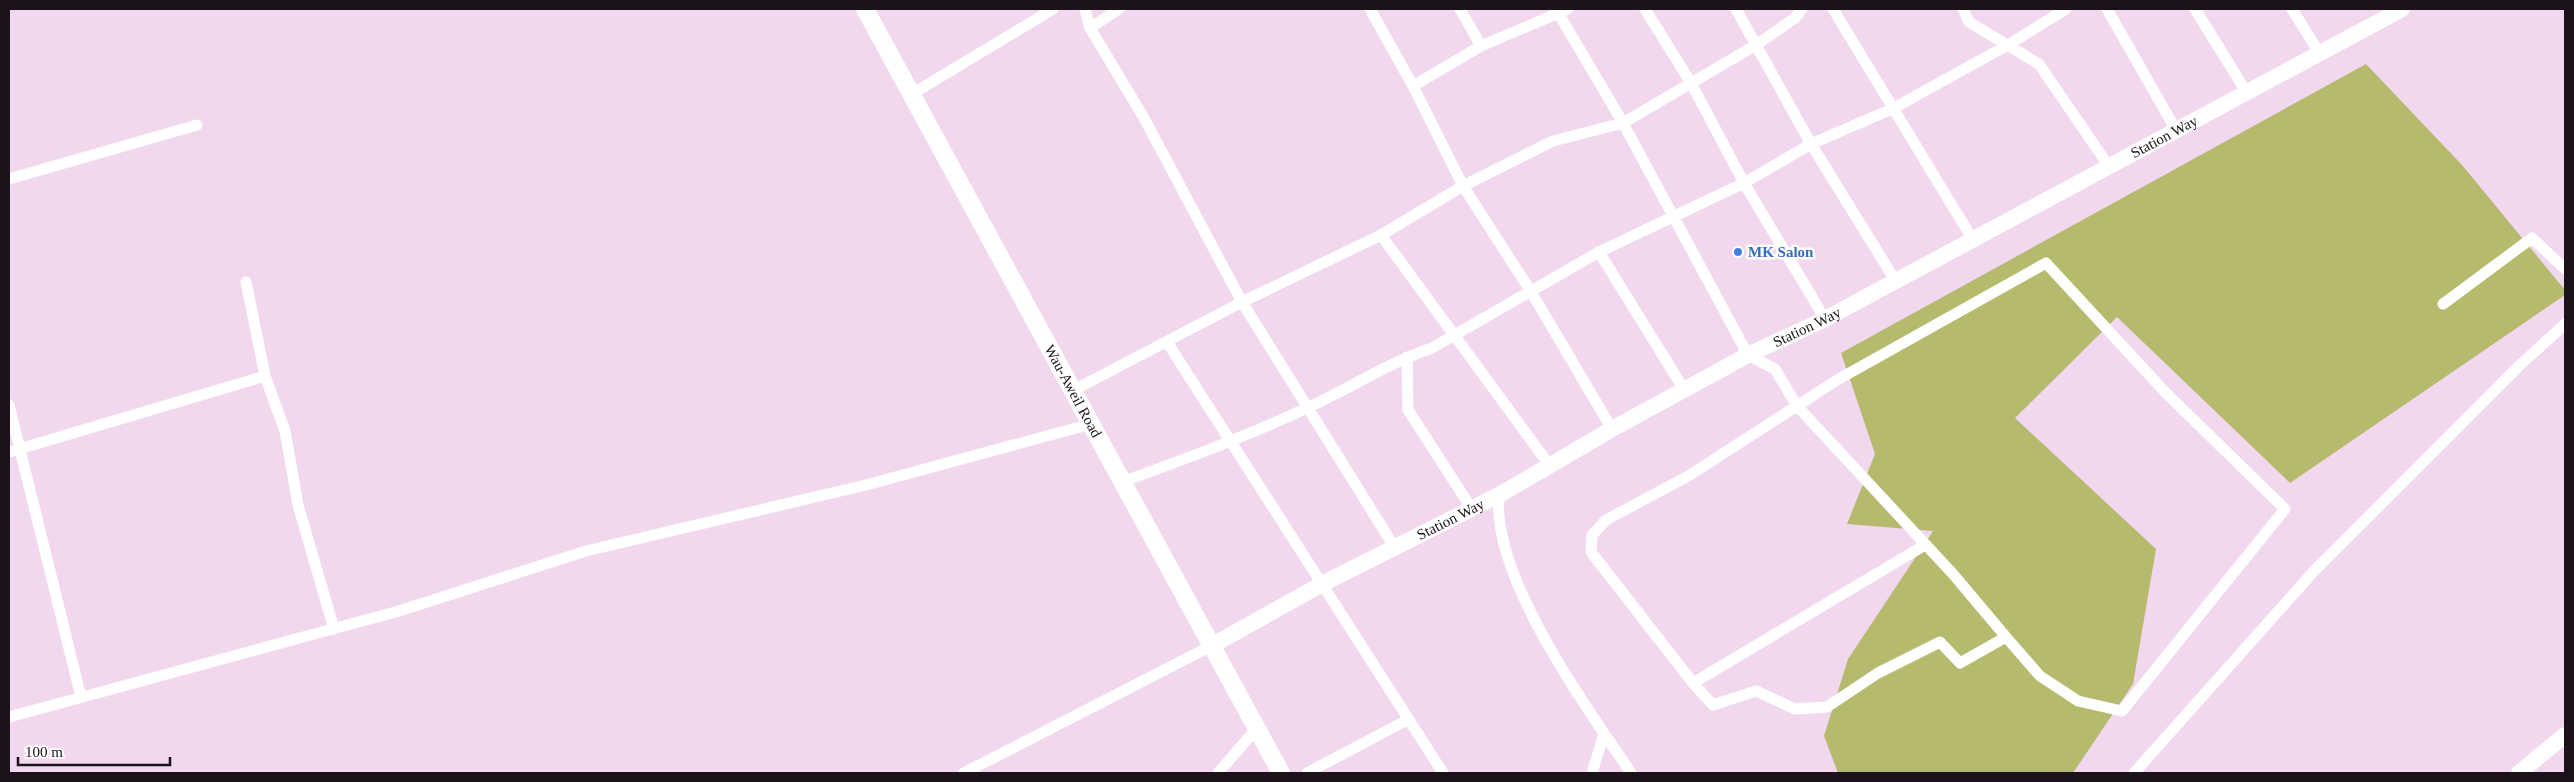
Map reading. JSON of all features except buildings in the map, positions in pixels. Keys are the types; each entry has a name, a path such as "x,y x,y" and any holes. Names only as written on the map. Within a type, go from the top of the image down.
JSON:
{"main road":[{"name":"Wau-Aweil Road","path":"866,9 1281,773"},
{"name":"Station Way","path":"1211,646 1324,583 1500,495 1612,429 1685,391 1748,355 1824,319 1973,240 2108,165 2320,54 2392,11"},
{"path":"2519,773 2564,738"}],"street":[{"path":"912,94 1053,9"},
{"path":"1084,9 1090,28 1144,118 1242,302 1395,548"},
{"path":"1090,28 1119,9"},
{"path":"1370,9 1413,86 1463,186 1530,290 1612,429"},
{"path":"1460,9 1481,46"},
{"path":"1645,9 1691,83 1744,183 1824,319"},
{"path":"1736,9 1812,144 1896,280"},
{"path":"1072,391 1242,302 1381,235 1463,186 1553,141 1623,123 1756,46 1795,18 1802,9"},
{"path":"1833,9 1973,240"},
{"path":"1963,9 1969,22 2039,64 2108,165"},
{"path":"1122,482 1232,441 1309,408 1407,357 1432,348 1599,252 1744,183 1812,144 1892,109 2008,45 2066,9"},
{"path":"2106,9 2176,130"},
{"path":"2195,9 2247,93"},
{"path":"2292,9 2320,54"},
{"path":"1413,86 1481,46 1561,10 1672,218 1748,355 1775,368 1797,406 1925,545 2040,676 2078,701 2122,711 2285,509 2165,392 2046,263 1838,380 1797,406 1690,475 1606,520 1592,534 1591,552 1693,683 1713,704 1756,691 1794,710 1827,707 1878,673 1940,642 1960,664 2006,638"},
{"path":"9,179 197,125"},
{"path":"1381,235 1550,466"},
{"path":"2443,304 2532,238 2565,269"},
{"path":"1599,252 1685,391"},
{"path":"246,282 265,376 285,430 298,504 334,629"},
{"path":"2134,773 2315,570 2520,365 2565,324"},
{"path":"1168,342 1324,583 1443,773"},
{"path":"1407,357 1408,410 1472,509"},
{"path":"14,450 265,376"},
{"path":"9,405 14,450 81,698"},
{"path":"9,717 399,611 586,551 866,485 1091,424"},
{"path":"1500,495 1498,508 1511,571 1553,654 1631,773"},
{"path":"1693,683 1925,545"},
{"path":"964,773 1211,646"},
{"path":"1307,773 1409,719"},
{"path":"1218,773 1256,729"},
{"path":"1592,773 1604,733"}],"green space":[{"path":"2366,64 2462,165 2565,290 2565,295 2290,483 2117,317 2015,418 2156,549 2133,684 2073,773 1838,773 1824,736 1848,659 1933,531 1847,524 1875,454 1841,353"}],"place":[{"name":"MK Salon","path":"1738,252"}]}
